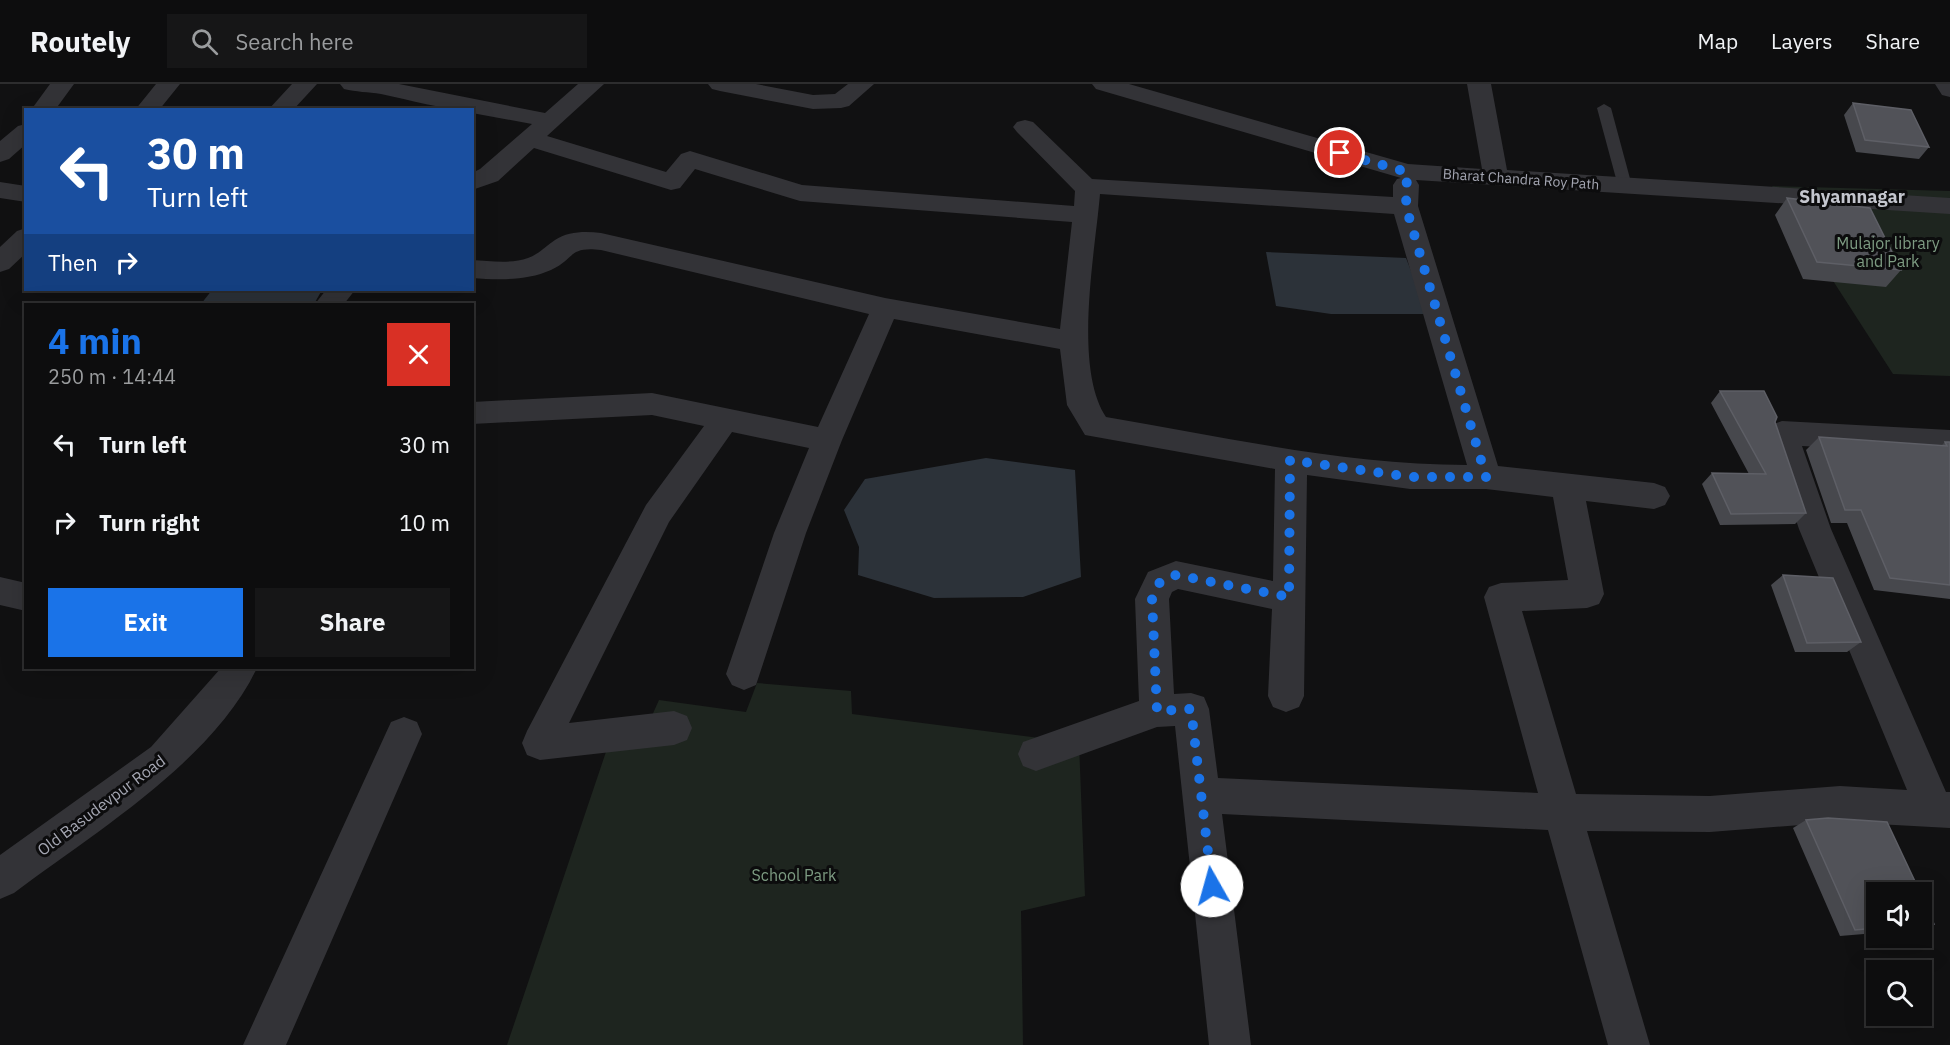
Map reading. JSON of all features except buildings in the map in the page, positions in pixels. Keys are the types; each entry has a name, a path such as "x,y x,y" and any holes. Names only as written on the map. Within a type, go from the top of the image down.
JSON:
{"street":[{"path":"44,108 62,84"},
{"path":"148,108 168,84"},
{"path":"281,108 305,84"},
{"path":"352,84 551,121"},
{"path":"474,181 489,175 592,84"},
{"path":"720,84 813,102 841,102 862,84"},
{"name":"Bharat Chandra Roy Path","path":"1104,84 1129,88 1407,172 1950,206"},
{"path":"1479,84 1496,179"},
{"path":"1947,84 1950,90"},
{"path":"1024,127 1087,202"},
{"path":"0,154 24,133"},
{"path":"530,139 671,182 690,159 800,193 1087,202"},
{"path":"1407,172 1406,207 1486,477"},
{"path":"1406,207 1103,186 1087,202 1073,341 1082,405 1096,427 1290,460 1410,477 1486,477 1654,496"},
{"path":"0,190 24,194"},
{"path":"0,263 24,239"},
{"path":"474,269 497,272 519,269 542,263 569,243 591,240 620,244 885,308 1073,341"},
{"path":"330,303 340,291"},
{"path":"744,674 790,533 827,440 885,308"},
{"path":"474,413 652,404 827,440"},
{"path":"674,728 540,743 657,513 725,419"},
{"path":"1201,795 1562,812 1710,814 1840,804 1943,810 1815,529 1782,433 1950,442"},
{"path":"1286,696 1290,460"},
{"path":"1567,486 1587,594 1501,597 1629,1045"},
{"path":"1157,711 1152,599 1160,582 1176,575 1289,597"},
{"path":"0,591 24,597"},
{"name":"Old Basudevpur Road","path":"0,879 164,759 231,684 238,669"},
{"path":"1036,754 1157,711 1191,709 1230,1045"},
{"path":"264,1045 404,734"}],"lane":[{"path":"1604,108 1625,186"}],"green space":[{"name":"Mulajor library and Park","path":"1772,186 1950,191 1950,376 1893,374"},
{"name":"School Park","path":"757,683 851,691 852,714 1079,743 1085,896 1021,911 1023,1045 507,1045 610,740 646,729 659,700 746,712"}],"shaded area":[{"path":"1266,252 1406,258 1428,314 1331,314 1276,306"},
{"path":"211,291 321,291 315,303 202,303"},
{"path":"986,458 1075,470 1081,577 1023,597 934,598 858,575 859,547 844,510 865,479"}],"district":[{"name":"Shyamnagar","path":"1852,196"}],"route":[{"path":"1212,886 1191,709 1157,711 1152,599 1160,582 1176,575 1289,597 1290,460 1410,477 1486,477 1482,457 1406,207 1407,172 1340,153"}]}
